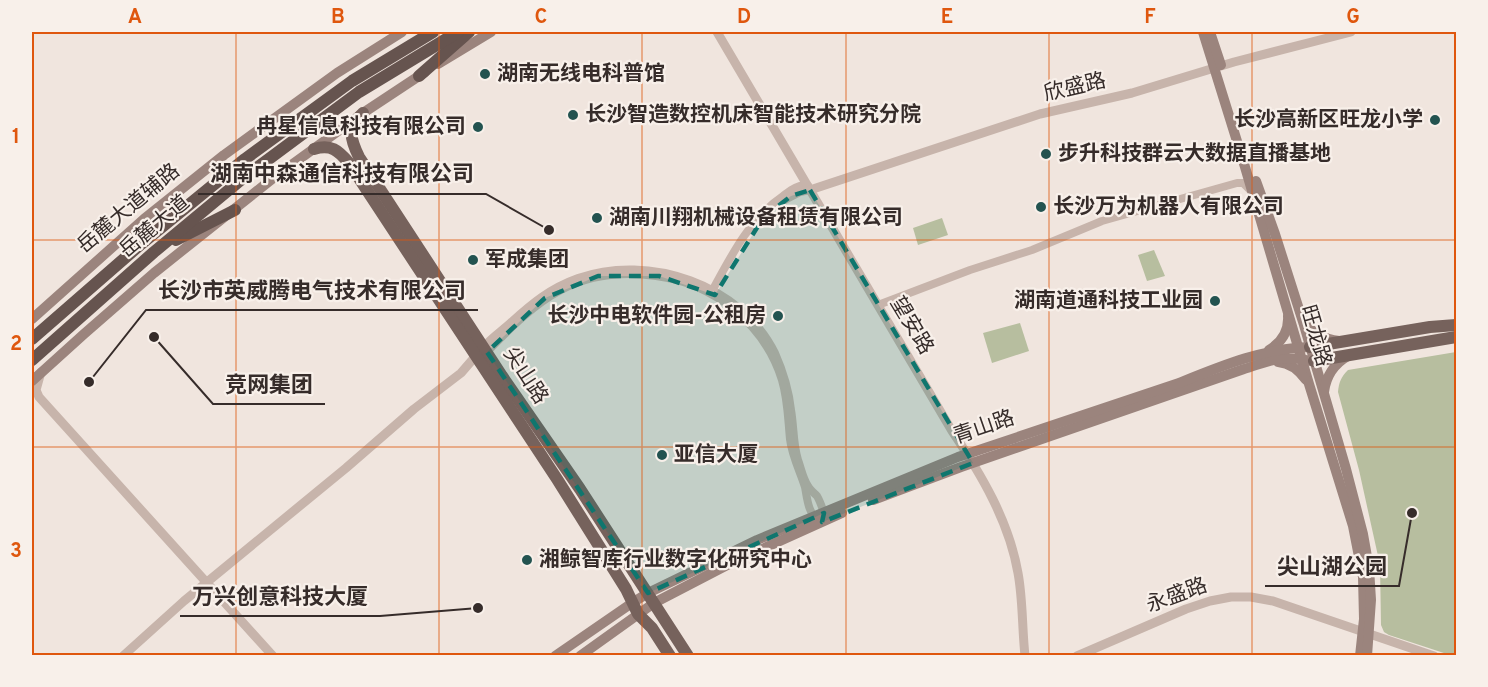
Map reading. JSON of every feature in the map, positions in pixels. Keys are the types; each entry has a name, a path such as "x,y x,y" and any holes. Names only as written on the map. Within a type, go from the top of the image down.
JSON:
{"highway":[{"name":"岳麓大道","path":"32,339 141,244 245,159 352,81 433,32"},
{"name":"岳麓大道","path":"32,360 154,252 250,173 359,92 458,32"},
{"path":"419,76 469,32"},
{"path":"154,252 235,210"}],"main road":[{"name":"岳麓大道辅路","path":"32,319 144,219 224,155 337,73 402,32"},
{"path":"32,381 154,273 272,179 363,113 491,32"},
{"name":"旺龙路","path":"1203,32 1217,65 1275,234 1300,312 1304,347"},
{"name":"旺龙路","path":"1210,32 1269,254 1287,310 1325,398 1347,469 1367,550 1371,600 1360,656"},
{"name":"尖山路","path":"363,113 351,129 354,147 359,157 626,589 635,608 652,628 670,656"},
{"name":"尖山路","path":"314,149 327,147 336,150 344,157 651,598 688,656"},
{"path":"1267,352 1285,333 1288,325 1287,310"},
{"path":"1300,312 1314,333 1330,339 1348,341"},
{"name":"青山路","path":"555,656 651,598 731,563 820,517 861,504 972,458 1213,369 1285,348 1456,325"},
{"name":"青山路","path":"972,458 1262,364 1288,358 1308,361 1456,337"},
{"path":"1325,398 1326,383 1333,368 1352,354"},
{"name":"旺龙路","path":"1308,361 1309,384 1358,543 1363,577 1367,656"},
{"path":"1262,364 1274,362 1286,364 1301,374 1309,384"},
{"name":"青山路","path":"580,656 635,608"}],"street":[{"name":"望安路","path":"719,32 972,458 1005,525 1012,548 1022,599 1027,656"},
{"name":"欣盛路","path":"810,188 1038,111 1131,90 1338,32"},
{"name":"欣盛路","path":"1217,65 1351,32"},
{"path":"879,303 969,268 1032,248 1101,219 1237,180 1243,176 1245,167"},
{"path":"879,303 1032,250 1102,221 1132,212 1237,183 1243,183 1253,193"},
{"path":"714,293 747,231 759,215 797,186 810,188"},
{"path":"123,656 414,409 461,373 545,298 598,276 616,274 659,276 683,281 714,293 733,304 750,319 774,353 783,374 798,460 807,485 817,497 820,517"},
{"path":"41,372 36,390 39,397 271,656"},
{"path":"32,396 207,585"},
{"path":"128,656 207,585"},
{"name":"永盛路","path":"1077,656 1186,609 1231,597 1251,597 1273,601 1366,634"},
{"name":"永盛路","path":"1085,656 1188,612 1210,604 1232,600 1272,605 1366,634"},
{"path":"1366,634 1423,656"},
{"path":"1366,634 1434,656"}],"highlighted area":[{"path":"810,190 973,463 822,522 824,513 648,593 487,352 545,298 598,276 659,276 715,295 763,218 791,196"}],"green space":[{"path":"942,218 948,235 918,245 913,228"},
{"path":"1154,250 1165,276 1147,281 1138,255"},
{"path":"1020,323 1029,351 992,363 983,333"},
{"path":"1456,352 1456,655 1453,656 1384,632 1381,625 1380,565 1359,470 1338,392 1341,380 1348,370"}],"place":[{"name":"湖南无线电科普馆","path":"485,74"},
{"name":"长沙智造数控机床智能技术研究分院","path":"573,115"},
{"name":"长沙高新区旺龙小学","path":"1435,120"},
{"name":"冉星信息科技有限公司","path":"478,127"},
{"name":"步升科技·群云大数据直播基地","path":"1046,154"},
{"name":"长沙万为机器人有限公司","path":"1041,207"},
{"name":"湖南川翔机械设备租赁有限公司","path":"597,218"},
{"name":"湖南中森通信科技有限公司","path":"549,230"},
{"name":"军成集团","path":"473,260"},
{"name":"湖南道通科技工业园","path":"1215,301"},
{"name":"长沙中电软件园-公租房","path":"778,316"},
{"name":"竞网集团","path":"154,337"},
{"name":"长沙市英威腾电气技术有限公司","path":"89,382"},
{"name":"亚信大厦","path":"662,455"},
{"name":"尖山湖公园","path":"1412,513"},
{"name":"湘鲸智库行业数字化研究中心","path":"527,560"},
{"name":"万兴创意科技大厦","path":"478,608"}]}
